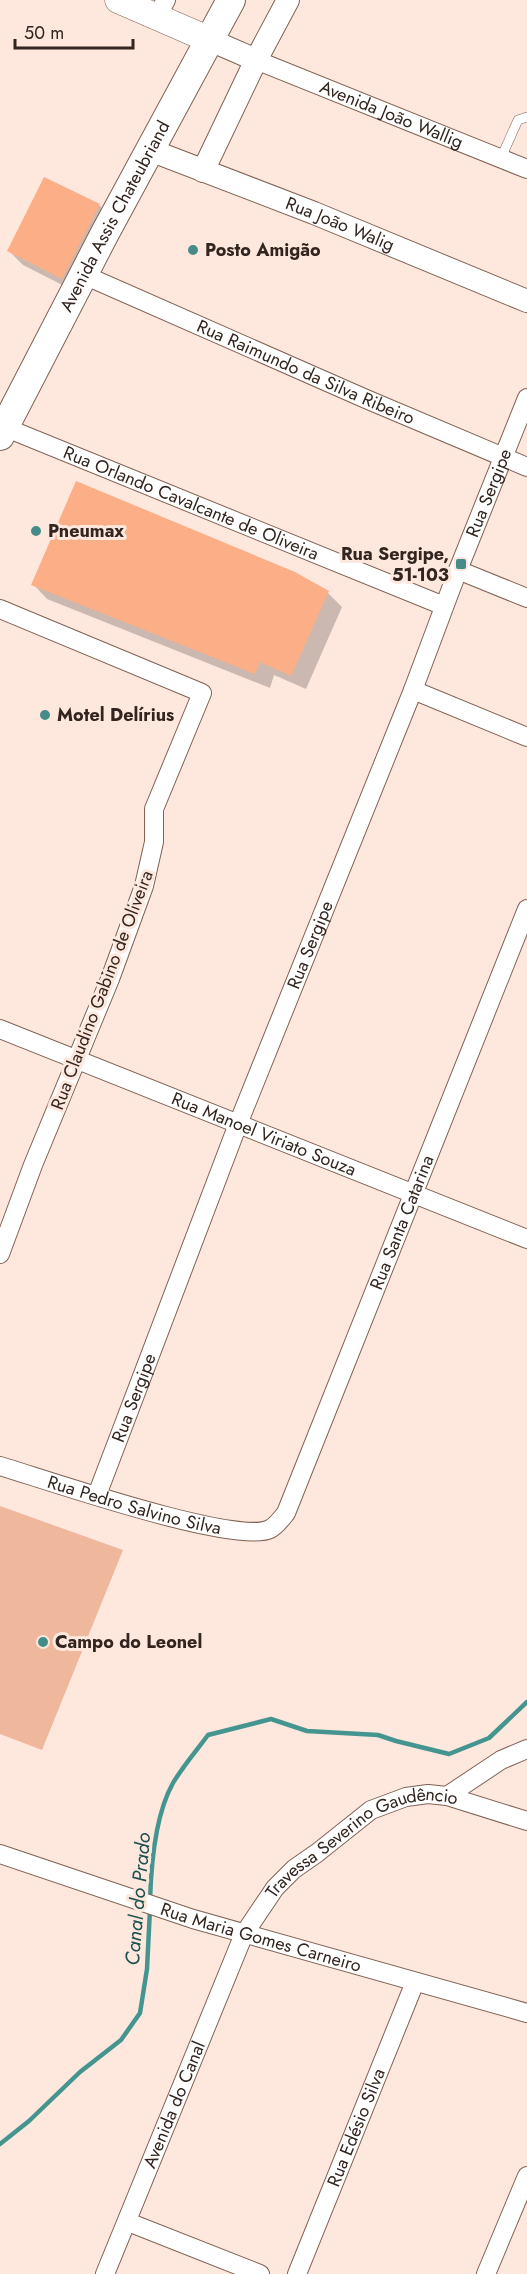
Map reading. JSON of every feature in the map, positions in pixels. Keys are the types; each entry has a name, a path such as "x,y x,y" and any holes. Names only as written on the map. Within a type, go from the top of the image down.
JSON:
{"main road":[{"path":"118,0 161,8 210,40"},
{"name":"Avenida Assis Chateubriand","path":"2,431 231,0"}],"street":[{"path":"203,171 256,60 288,0"},
{"path":"210,40 256,60"},
{"name":"Avenida João Wallig","path":"256,60 527,169"},
{"name":"Rua João Walig","path":"150,150 314,213 527,301"},
{"name":"Rua Raimundo da Silva Ribeiro","path":"84,275 527,467"},
{"name":"Rua Sergipe","path":"97,1495 238,1124 413,690 527,398"},
{"name":"Rua Orlando Cavalcante de Oliveira","path":"2,431 444,606"},
{"path":"458,570 527,598"},
{"name":"Rua Claudino Gabino de Oliveira","path":"0,609 202,693 154,809 154,842 144,886 110,980 0,1254"},
{"path":"413,690 527,737"},
{"name":"Rua Santa Catarina","path":"269,1530 286,1513 527,909"},
{"name":"Rua Manoel Viriato Souza","path":"0,1029 527,1239"},
{"name":"Rua Pedro Salvino Silva","path":"0,1466 170,1518 239,1533 269,1530"},
{"name":"Travessa Severino Gaudêncio","path":"244,1934 275,1888 294,1869 371,1810 406,1797 428,1794 447,1796 501,1760 527,1749"},
{"path":"447,1796 527,1821"},
{"name":"Rua Maria Gomes Carneiro","path":"0,1854 244,1934 527,2013"},
{"name":"Avenida do Canal","path":"105,2274 244,1934"},
{"name":"Rua Edésio Silva","path":"297,2274 415,1982"},
{"path":"486,2274 527,2176"},
{"path":"128,2222 260,2274"}],"lane":[{"path":"501,158 518,120 527,117"}],"shaded area":[{"name":"Campo do Leonel","path":"0,1506 123,1550 42,1750 0,1734"}],"building":[{"path":"44,177 100,204 62,279 7,251"},
{"path":"76,481 295,572 329,591 291,676 260,662 255,674 31,585"}],"waterway":[{"name":"Canal do Prado","path":"150,1901 153,1856 162,1810 173,1783 208,1735 271,1719 307,1731 378,1735 449,1754 489,1738 527,1702"},
{"name":"Canal do Prado","path":"0,2144 29,2121 80,2072 121,2040 140,2013 147,1969 150,1909"}],"place":[{"name":"Posto Amigão","path":"193,250"},
{"name":"Pneumax","path":"36,531"},
{"name":"Rua Sergipe, 51-103","path":"461,564"},
{"name":"Motel Delírius","path":"45,715"},
{"name":"Campo do Leonel","path":"43,1642"}]}
